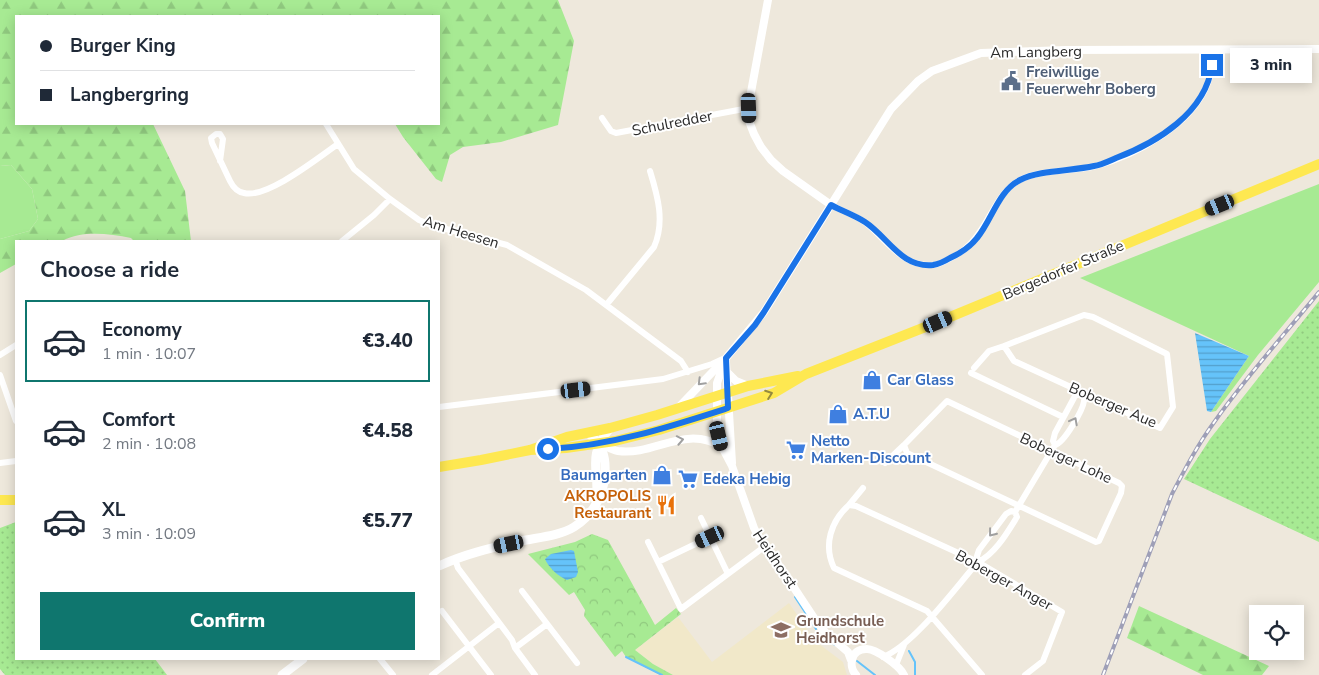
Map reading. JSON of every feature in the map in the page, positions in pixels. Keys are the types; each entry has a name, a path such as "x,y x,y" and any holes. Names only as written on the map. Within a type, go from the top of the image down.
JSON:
{"main road":[{"name":"Bergedorfer Straße","path":"440,466 530,450 600,444 659,430 774,393 806,374 947,318 1319,164"},
{"name":"Bergedorfer Straße","path":"530,450 568,437 610,428 748,386 806,374"},
{"path":"440,566 482,550 569,530 579,524 594,508 596,496 595,456 610,428"},
{"path":"588,433 600,444"},
{"path":"0,500 15,500"},
{"path":"284,674 302,660"}],"street":[{"path":"768,0 749,108 754,134 771,160 783,171 831,205 866,223 904,258 918,264 934,265 962,252 978,237 1000,199 1018,181 1030,176 1096,166 1137,150 1167,131 1184,117 1203,94 1211,72 1214,50"},
{"name":"Am Langberg","path":"728,408 717,383 726,358 764,312 891,108 918,81 942,67 981,53 1066,50 1319,49"},
{"name":"Schulredder","path":"602,118 611,131 616,134 749,108"},
{"name":"Am Heesen","path":"327,125 354,169 390,199 426,223 507,245 586,290 681,361 688,372"},
{"path":"220,161 232,185 247,194 264,190 303,170 338,144"},
{"path":"606,304 654,247 658,236 661,220 655,184 650,171"},
{"path":"343,240 390,199"},
{"name":"Boberger Aue","path":"1004,346 1014,361 1160,428 1173,407 1167,354 1093,317 1084,315 989,351 972,370 1064,417"},
{"path":"0,354 15,346"},
{"path":"678,408 694,389 726,358"},
{"name":"Am Langberg","path":"440,407 663,379 726,358"},
{"name":"Am Langberg","path":"722,394 727,372 726,358"},
{"path":"727,372 736,381 748,386"},
{"path":"0,375 15,418"},
{"path":"883,656 906,642 932,616 978,562 986,558 1007,531 1017,517 1017,509 1054,448 1065,439 1084,402 1082,393 1074,396 1055,433 1054,448"},
{"name":"Heidhorst","path":"722,394 717,412 717,424 722,447 732,466 754,528 764,547 782,568 816,621 848,652 852,660 851,668 856,675"},
{"name":"Boberger Lohe","path":"885,463 947,401 1054,448 1119,482 1122,486 1121,493 1102,537 1096,542 1017,509 907,453 904,445"},
{"name":"Heidhorst","path":"728,408 732,466"},
{"path":"600,444 616,451 635,451 690,438 711,441 722,447"},
{"path":"0,463 15,461"},
{"path":"863,488 830,531 828,538 834,568 927,611 982,675"},
{"name":"Boberger Anger","path":"849,506 856,506 978,562 1062,612 1043,661 1024,675"},
{"path":"978,562 976,556 979,550 1006,514 1017,509"},
{"path":"701,518 728,574"},
{"path":"658,562 710,537"},
{"path":"648,542 681,609 764,547"},
{"path":"455,559 458,568 512,640 515,648 535,675"},
{"path":"522,591 577,663"},
{"path":"442,611 491,675"},
{"path":"432,675 499,623"},
{"path":"515,648 547,624"},
{"name":"Heidhorst","path":"837,641 861,649 872,650 896,665 904,675"},
{"path":"896,665 900,652 906,642"},
{"path":"852,660 855,653 861,649"},
{"path":"381,660 392,675"}],"shaded area":[{"name":"Grundschule Heidhorst","path":"789,603 815,641 843,662 847,675 673,675 653,664 635,650 678,617 712,662"}],"green space":[{"path":"0,0 558,0 574,41 558,125 501,142 463,147 450,155 442,182 436,179 396,125 440,125 440,15 15,15 15,125 153,125 185,191 191,240 133,240 114,235 87,234 65,240 15,240 15,265 0,273 0,239 29,231 38,219 32,189 11,165 0,166"},
{"path":"11,165 32,189 38,219 29,231 0,239 0,166"},
{"path":"1319,184 1319,282 1258,355 1216,411 1211,412 1249,356 1080,278"},
{"path":"1319,301 1319,542 1184,479 1210,439"},
{"path":"15,522 15,660 156,660 167,675 5,675 0,669 0,528"},
{"path":"592,534 608,540 655,625 676,608 681,614 635,650 653,664 673,675 660,675 626,657 622,651 615,657 584,616 585,610 574,592 569,595 528,554 575,542"},
{"path":"1139,606 1249,657 1249,660 1256,660 1269,666 1262,675 1203,675 1127,638"}],"water":[{"path":"1195,333 1249,356 1211,412 1207,411"},
{"path":"574,551 578,572 576,577 567,580 554,571 545,559 551,554"}],"waterway":[{"path":"795,597 816,629"},
{"path":"827,639 835,645"},
{"path":"909,651 915,662 915,675"},
{"path":"626,657 662,675"},
{"path":"857,661 875,675"}],"railway":[{"path":"1103,675 1172,494 1192,457 1240,388 1319,292"}],"place":[{"name":"Freiwillige Feuerwehr Boberg","path":"1011,81"},
{"name":"Car Glass","path":"872,380"},
{"name":"A.T.U","path":"838,414"},
{"name":"Netto Marken-Discount","path":"796,450"},
{"name":"Baumgarten","path":"662,475"},
{"name":"Edeka Hebig","path":"688,479"},
{"name":"AKROPOLIS Restaurant","path":"666,505"},
{"name":"Grundschule Heidhorst","path":"781,630"}],"route":[{"path":"548,449 614,441 659,430 728,408 726,358 764,312 831,205 866,223 904,258 918,264 934,265 962,252 978,237 1000,199 1018,181 1030,176 1096,166 1152,142 1184,117 1195,105 1208,84 1212,65"}]}
